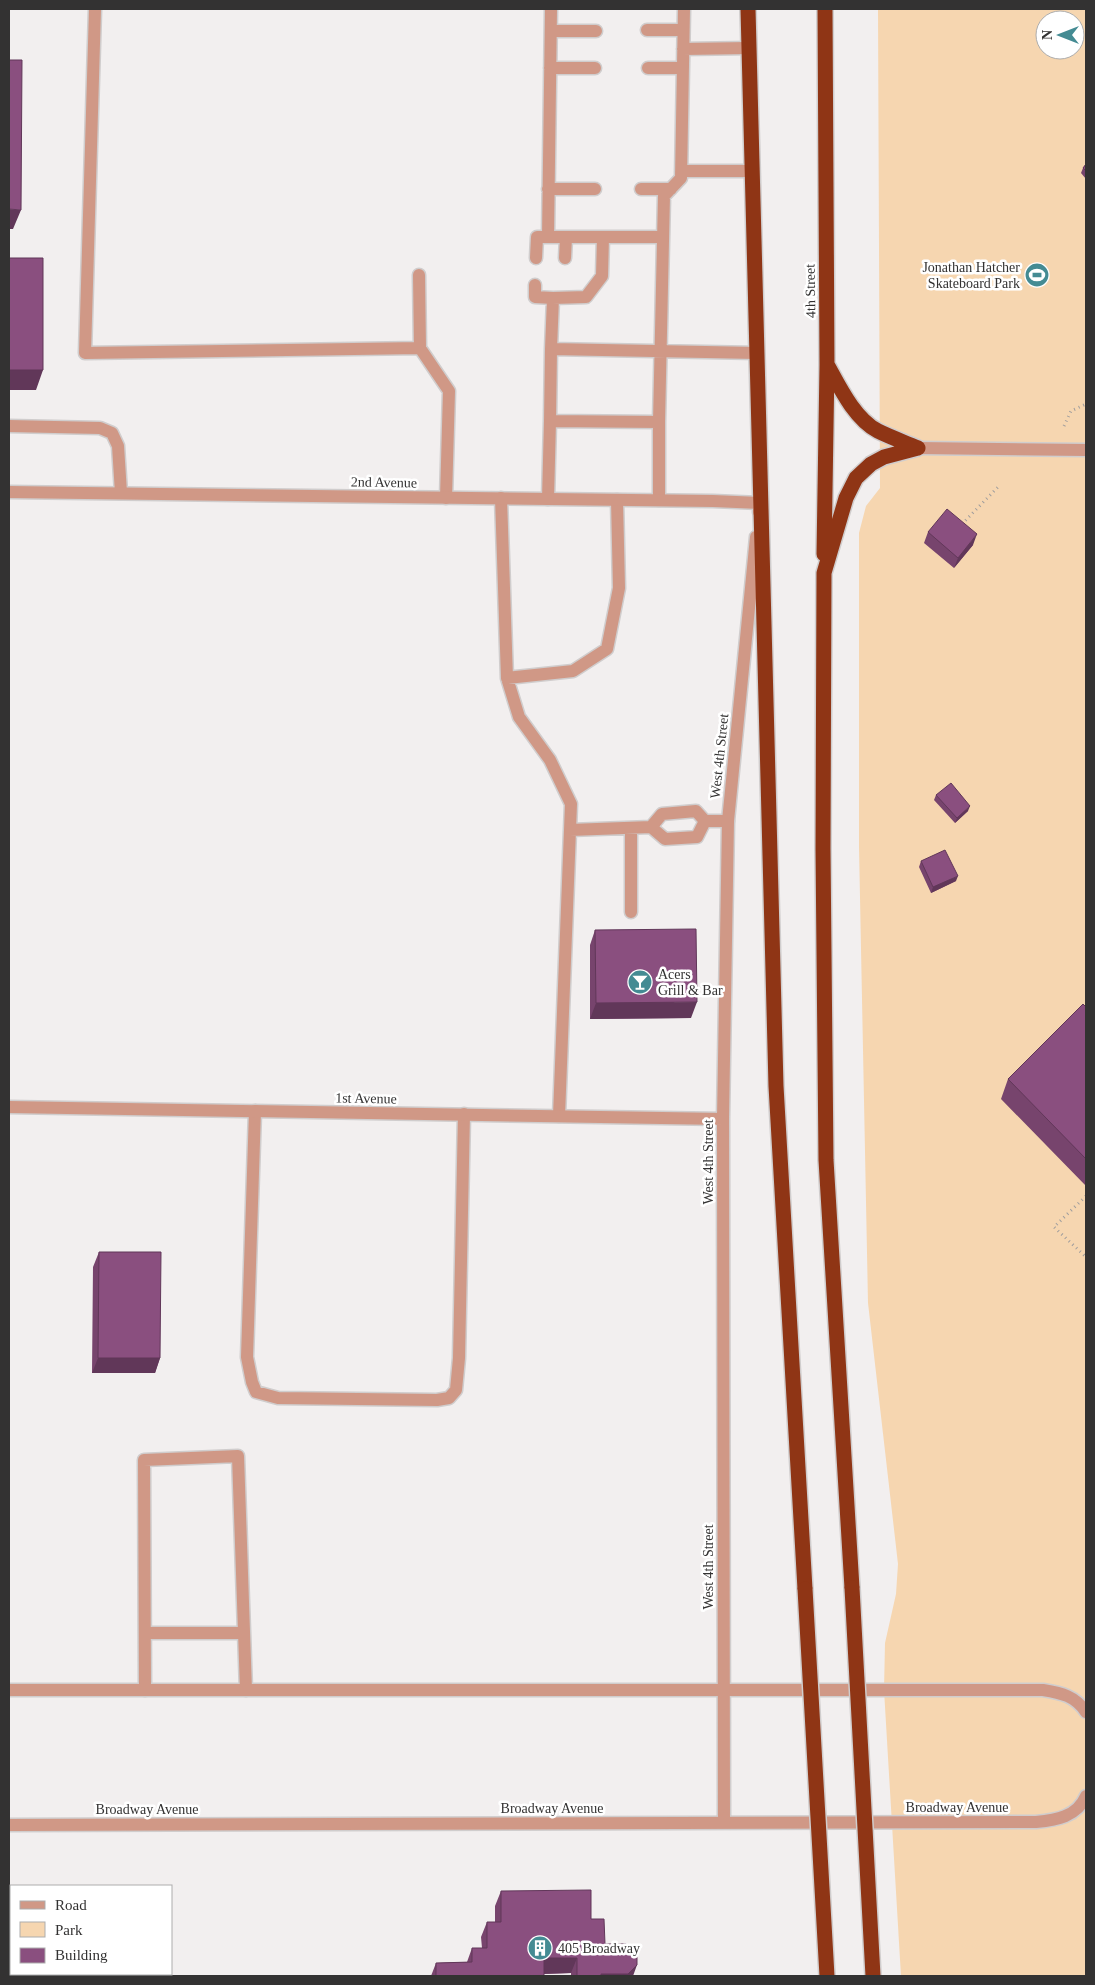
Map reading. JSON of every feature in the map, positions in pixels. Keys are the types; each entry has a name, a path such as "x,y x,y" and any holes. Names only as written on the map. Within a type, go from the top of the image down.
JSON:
{"highway":[{"path":"748,9 776,1086 827,1976"},
{"name":"4th Street","path":"824,9 827,365 823,859 826,1160 873,1976"},
{"path":"827,365 848,402 870,426 918,448"},
{"path":"824,573 846,498 856,478 872,464 884,457 918,448"}],"street":[{"path":"95,9 85,353 420,348"},
{"path":"548,237 551,9"},
{"path":"659,500 664,196 681,178 684,9"},
{"path":"647,30 683,30"},
{"path":"551,31 596,31"},
{"path":"683,49 749,48"},
{"path":"550,68 595,68"},
{"path":"648,68 682,68"},
{"path":"681,171 752,171"},
{"path":"548,188 595,189"},
{"path":"641,188 671,188"},
{"path":"536,258 537,237 663,237"},
{"path":"565,258 566,237"},
{"path":"535,284 535,298 560,294 586,298 602,276 604,237"},
{"path":"419,275 420,348 449,391 446,498"},
{"path":"548,499 550,350 560,294"},
{"path":"550,350 757,353"},
{"path":"550,421 659,422"},
{"path":"9,426 100,428 112,433 118,446 121,493"},
{"path":"918,448 1086,450"},
{"name":"2nd Avenue","path":"9,492 659,500 760,503"},
{"path":"501,498 507,678 519,717 550,760 571,804 559,1116"},
{"path":"507,678 573,671 607,649 619,588 617,500"},
{"name":"West 4th Street","path":"724,1823 722,1119 728,821 760,503"},
{"path":"651,828 662,814 696,812 705,821 728,821"},
{"path":"570,830 651,828 665,839 697,837 705,821"},
{"path":"631,828 631,912"},
{"name":"1st Avenue","path":"9,1106 722,1119"},
{"path":"255,1111 247,1357 256,1392 278,1398 437,1400 449,1398 456,1390 459,1358 464,1114"},
{"path":"145,1690 144,1460 238,1456 246,1690"},
{"path":"145,1633 244,1633"},
{"path":"9,1690 1043,1690 1074,1698 1086,1712"},
{"name":"Broadway Avenue","path":"9,1825 1036,1822 1058,1819 1072,1813 1079,1807 1086,1796"}],"path":[{"path":"1063,450 1063,427 1066,419 1071,411 1086,404"},
{"path":"955,530 998,487"},
{"path":"1086,1196 1054,1227 1086,1258"}],"green space":[{"path":"878,9 1086,9 1086,1976 901,1976 884,1690 885,1643 896,1594 898,1564 868,1303 859,847 859,533 866,506 880,488"}],"building":[{"path":"9,60 22,60 21,210 9,209"},
{"path":"9,258 43,258 43,370 9,370"},
{"path":"947,509 977,534 958,558 928,532"},
{"path":"951,783 970,806 957,818 936,795"},
{"path":"945,850 958,876 933,887 921,861"},
{"name":"Acers Grill & Bar","path":"696,929 697,1002 596,1003 595,930"},
{"path":"1083,1004 1086,1007 1086,1159 1008,1079"},
{"path":"99,1252 161,1252 160,1358 98,1358"},
{"name":"405 Broadway","path":"591,1890 591,1919 604,1919 605,1944 626,1944 637,1953 637,1965 628,1974 577,1976 577,1958 544,1958 544,1976 436,1976 436,1963 472,1962 472,1948 487,1948 487,1922 501,1922 501,1891"}],"place":[{"name":"Jonathan Hatcher Skateboard Park","path":"1037,275"},
{"name":"Acers Grill & Bar","path":"640,982"},
{"name":"405 Broadway","path":"540,1948"}]}
